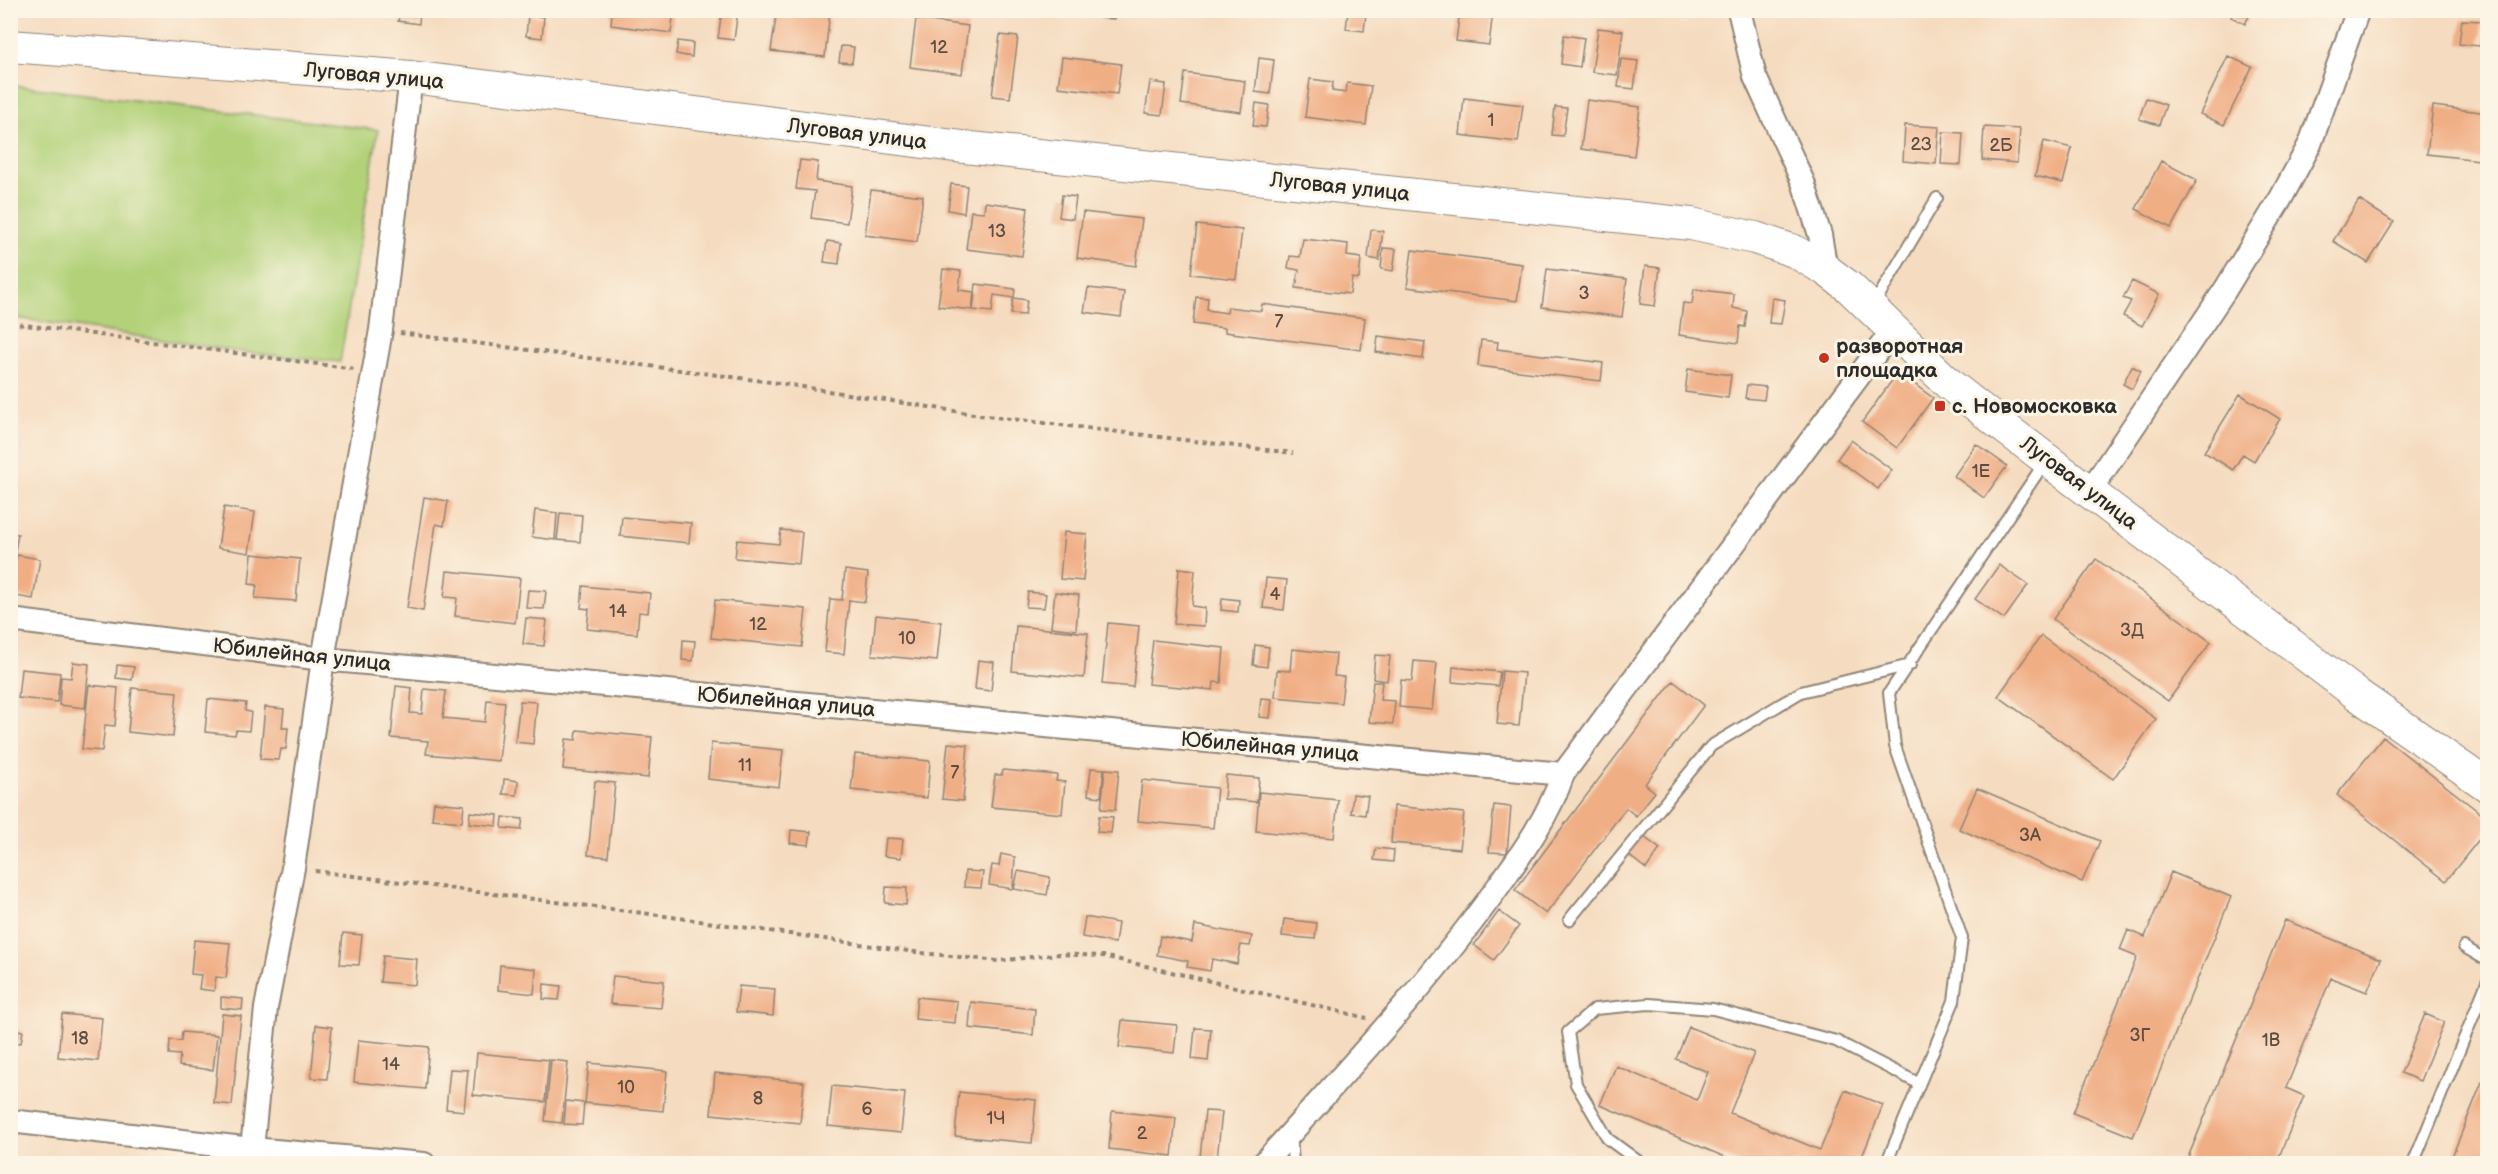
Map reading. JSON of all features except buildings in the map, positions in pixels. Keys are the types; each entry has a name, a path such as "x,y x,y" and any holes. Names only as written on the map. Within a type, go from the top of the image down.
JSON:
{"street":[{"path":"1739,10 1755,77 1803,182 1820,235 1826,270"},
{"path":"2090,491 2225,290 2281,198 2310,144 2358,10"},
{"name":"Луговая улица","path":"10,46 411,77 975,148 1691,224 1774,245 1794,251 1849,287 1949,384 2358,695 2487,786"},
{"path":"252,1149 266,1008 293,868 323,659 381,330 411,77"},
{"path":"1263,1164 1381,1032 1464,933 1521,855 1554,801 1563,774 1882,320"},
{"name":"Юбилейная улица","path":"10,620 323,659 1563,774"},
{"path":"10,1121 252,1149 424,1164"}],"lane":[{"path":"1882,320 1937,198"},
{"path":"1886,1164 1954,1001 1962,938 1895,746 1888,693 1910,665 2047,459"},
{"path":"1569,920 1711,747 1801,692 1910,665"},
{"path":"2464,946 2487,961"},
{"path":"2413,1164 2487,980"},
{"path":"1642,1164 1608,1139 1576,1083 1568,1032 1595,1009 1649,1004 1713,1009 1836,1041 1918,1083"},
{"path":"1291,1132 1293,1164"}],"path":[{"path":"10,323 374,372"},
{"path":"381,330 767,382 986,416 1293,453"},
{"path":"293,868 658,915 933,954 999,961 1057,954 1103,956 1363,1017 1372,1021 1381,1032"}],"green space":[{"path":"11,85 378,130 340,362 242,352 11,317"}],"place":[{"name":"разворотная площадка","path":"1824,358"},
{"name":"с. Новомосковка","path":"1940,406"}]}
